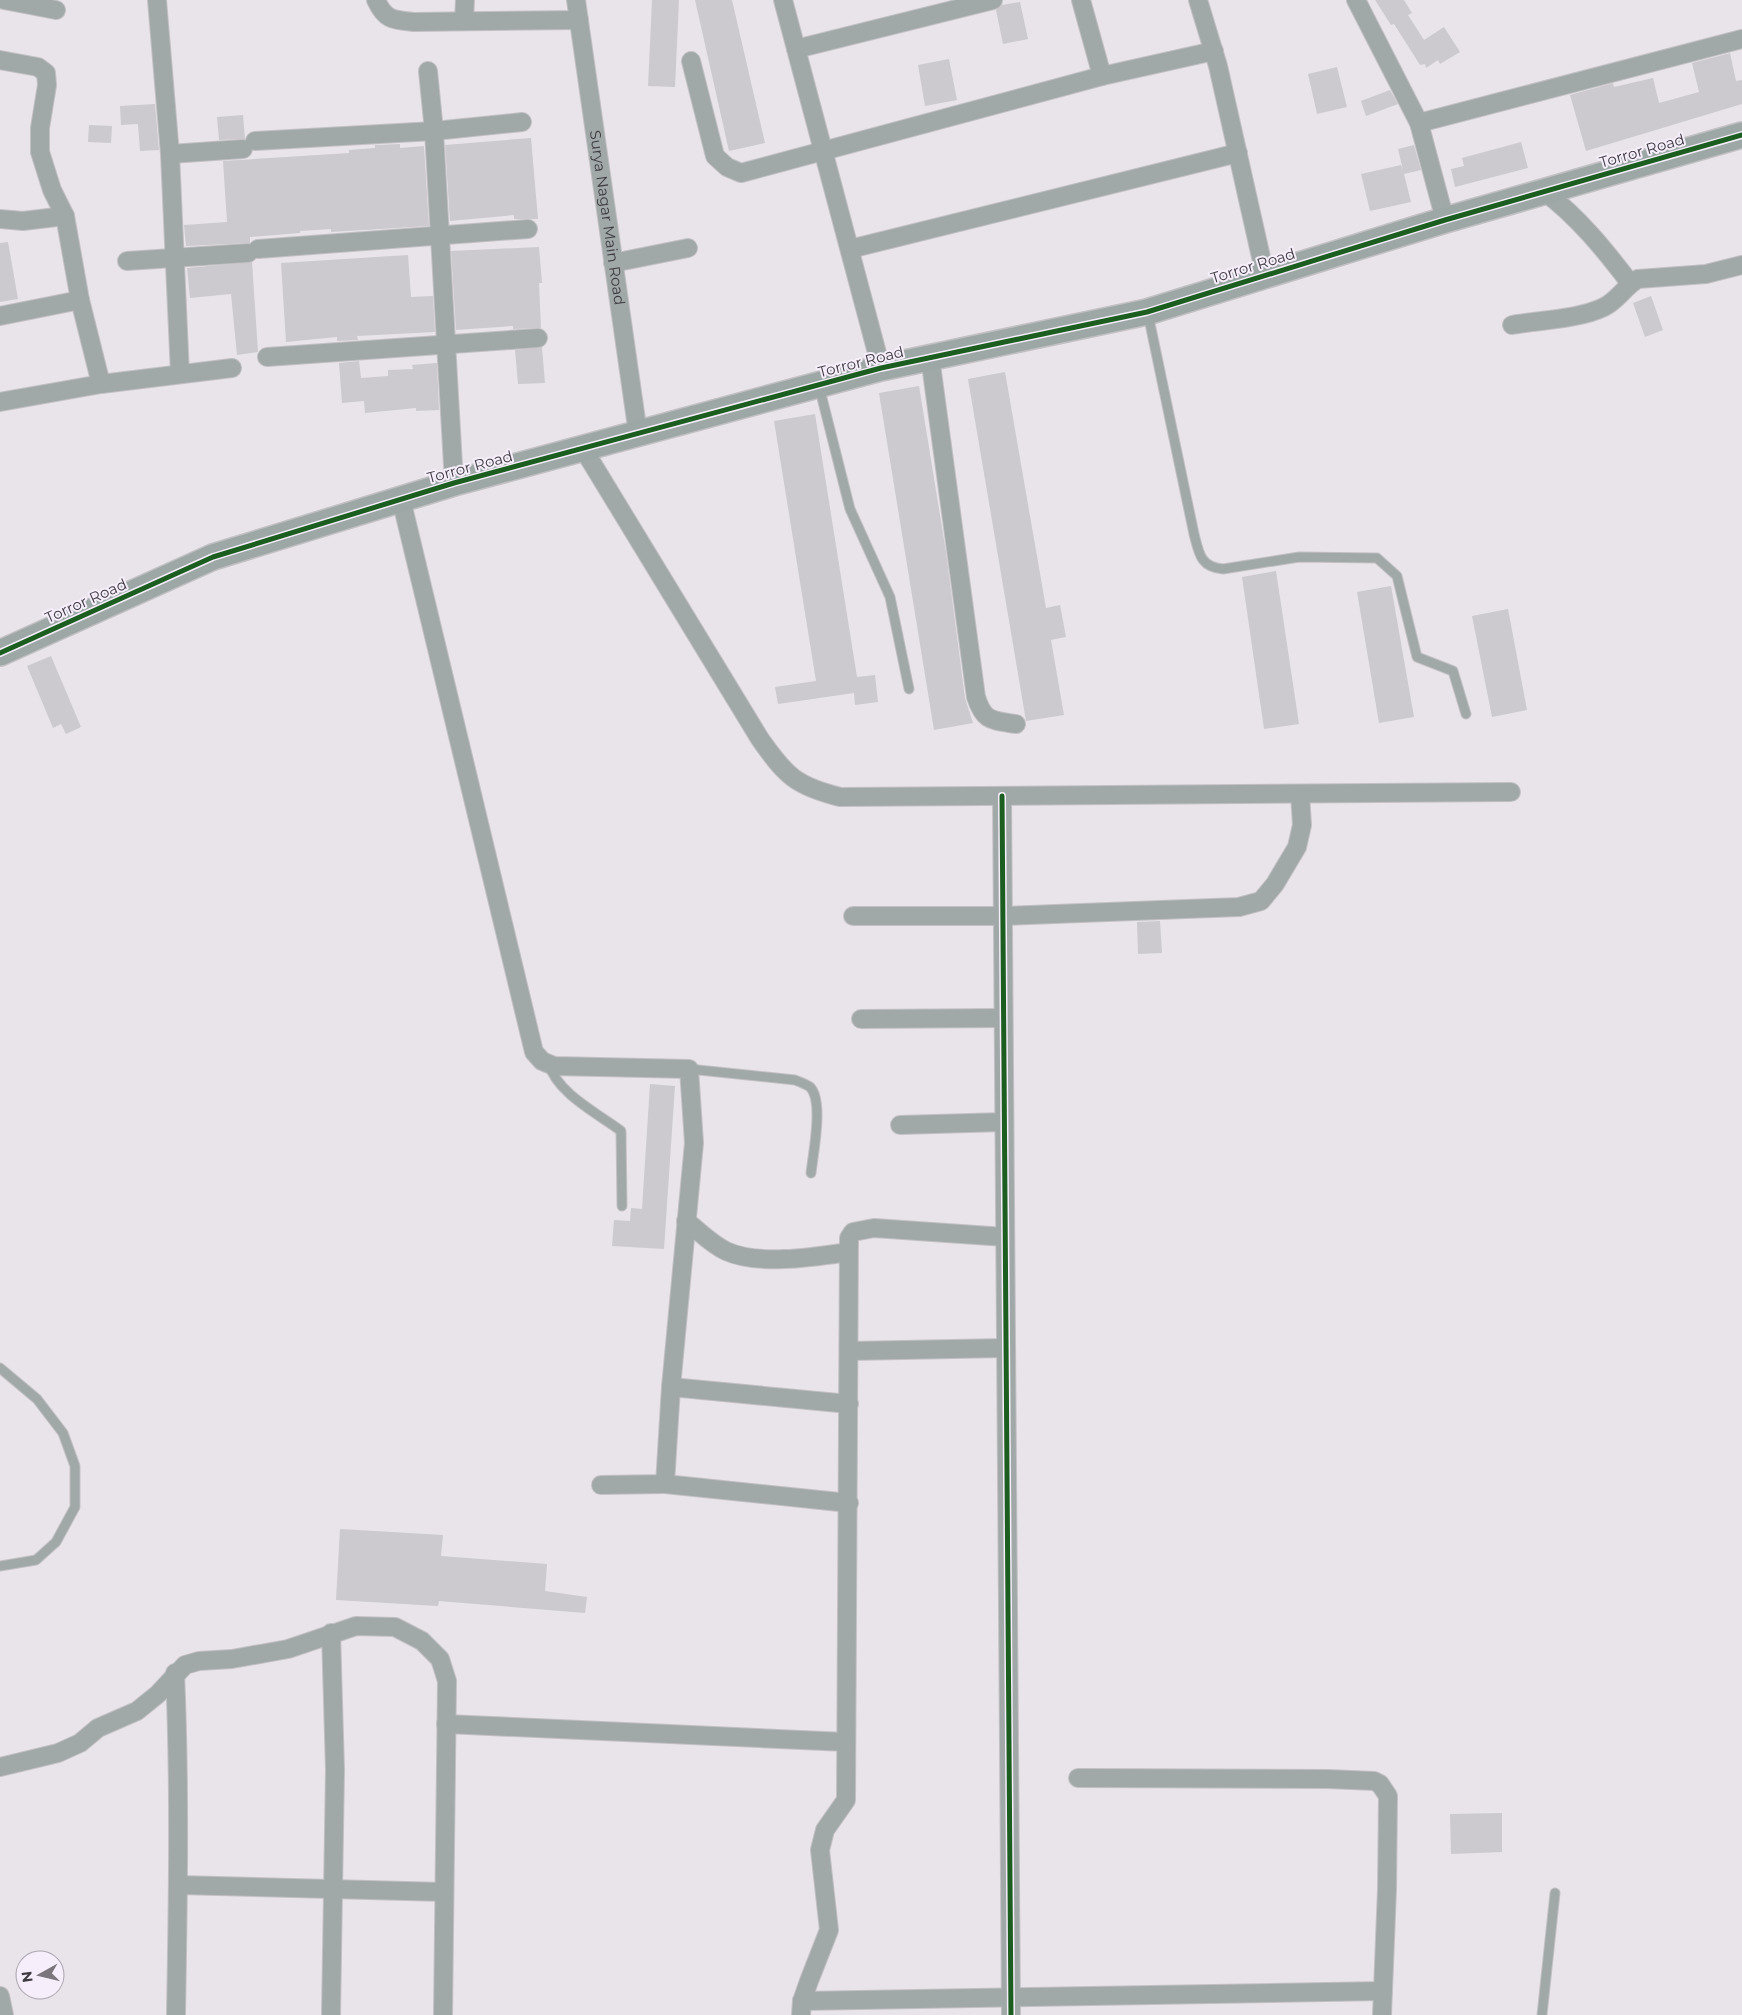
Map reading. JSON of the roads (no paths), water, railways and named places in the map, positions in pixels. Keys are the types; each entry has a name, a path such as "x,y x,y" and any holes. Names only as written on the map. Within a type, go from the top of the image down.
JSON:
{"street":[{"path":"4,0 56,10"},
{"path":"157,0 170,154 180,374"},
{"path":"376,0 382,13 395,21 579,20"},
{"path":"464,22 465,0"},
{"name":"Surya Nagar Main Road","path":"576,0 638,434"},
{"path":"783,0 881,368"},
{"path":"796,49 993,0"},
{"path":"1081,0 1102,76"},
{"path":"1198,0 1214,51 1265,275"},
{"path":"1356,0 1419,123 1445,220"},
{"path":"1419,123 1742,38"},
{"path":"691,61 715,156 728,168 741,173 755,171 823,149 1102,76 1214,51"},
{"path":"0,60 38,67 46,73 47,84 40,128 40,152 52,190 65,216 80,300 101,384"},
{"path":"428,70 434,130 454,483"},
{"path":"170,154 249,145 522,122"},
{"name":"Torror Road","path":"0,654 213,557 454,483 584,450 881,368 1147,312 1445,220 1742,135"},
{"path":"850,249 1238,153"},
{"path":"1545,192 1571,212 1600,243 1630,283"},
{"path":"0,219 23,221 65,216"},
{"path":"126,261 528,229"},
{"path":"613,263 688,248"},
{"path":"1512,325 1594,312 1607,305 1630,283 1638,279 1706,274 1742,265"},
{"path":"0,316 80,300"},
{"path":"267,357 538,338"},
{"path":"930,357 976,697 981,712 990,720 1016,724"},
{"path":"0,402 101,384 232,368"},
{"path":"584,450 760,738 792,779 811,790 840,797 1511,792"},
{"path":"402,499 528,1035 534,1052 542,1061 570,1068 689,1069 694,1143 671,1387 666,1484"},
{"path":"853,916 1002,916 1239,907 1260,900 1275,884 1297,847 1302,825 1300,794"},
{"path":"1002,796 1011,2006"},
{"path":"861,1019 1003,1018"},
{"path":"900,1125 1004,1122"},
{"path":"686,1220 711,1242 727,1252 751,1258 807,1258 848,1252"},
{"path":"1005,1236 861,1229 853,1232 849,1238 850,1351 846,1800 825,1830 820,1850 829,1930 802,2008 1011,2006 1383,1991"},
{"path":"850,1351 1006,1348"},
{"path":"671,1387 849,1404"},
{"path":"600,1485 666,1484 849,1503"},
{"path":"0,1767 58,1753 80,1743 98,1728 136,1711 158,1694 175,1673 185,1665 200,1661 232,1659 288,1649 356,1626 395,1628 422,1641 440,1658 447,1681 443,2015"},
{"path":"331,1633 335,1770 331,2015"},
{"path":"175,1673 179,1885 176,2015"},
{"path":"446,1724 846,1742"},
{"path":"1078,1778 1328,1779 1374,1781 1380,1784 1388,1796 1387,1889 1382,2015"},
{"path":"179,1885 444,1892"},
{"path":"0,1996 4,2015"}],"lane":[{"path":"1147,312 1194,534 1203,560 1213,568 1223,569 1299,557 1377,558 1398,576 1417,656 1453,671 1466,714"},
{"path":"819,385 850,509 890,597 909,689"},
{"path":"549,1064 552,1076 559,1083 620,1131 622,1206"},
{"path":"689,1069 795,1080 809,1086 814,1094 817,1109 811,1173"},
{"path":"0,1368 37,1399 63,1433 75,1466 75,1507 56,1542 36,1560 0,1566"},
{"path":"1542,2015 1554,1893"}]}
